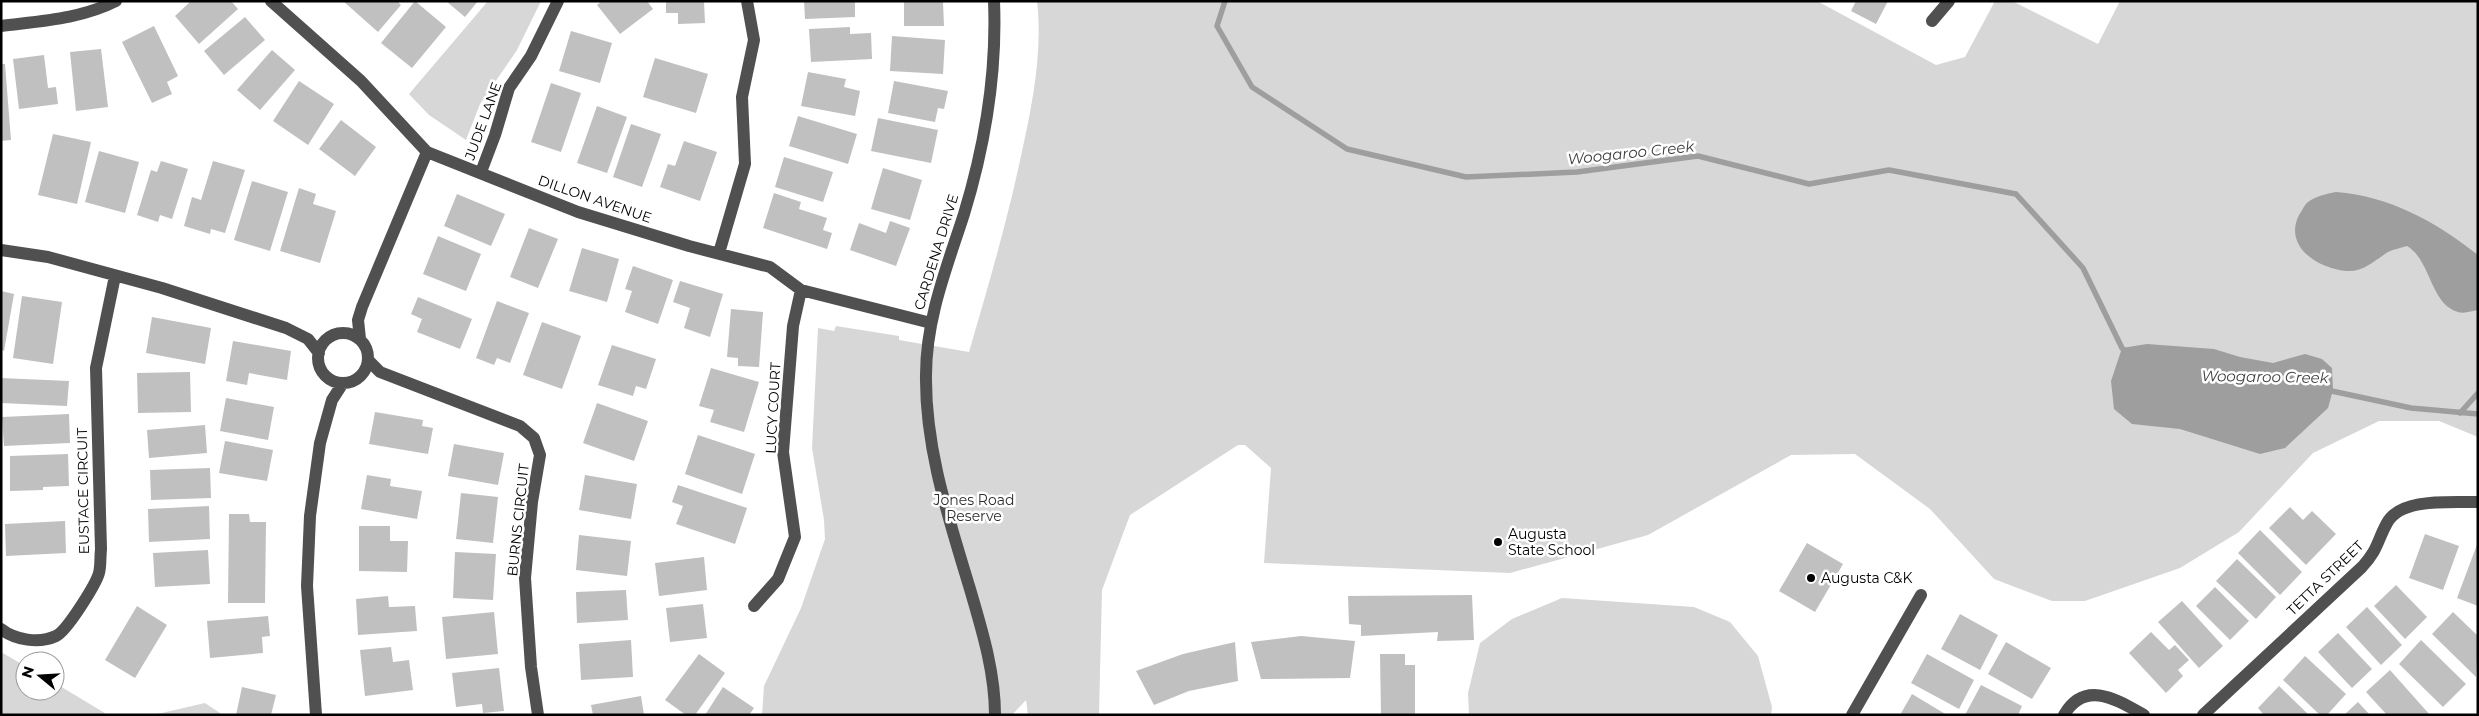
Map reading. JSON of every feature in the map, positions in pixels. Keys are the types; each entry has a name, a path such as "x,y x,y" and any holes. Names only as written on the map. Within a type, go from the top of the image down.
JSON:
{"street":[{"path":"1,26 82,15 100,10 116,1"},
{"name":"DILLON AVENUE","path":"271,1 361,81 427,152 578,212 688,246 770,267 801,290 931,323"},
{"name":"JUDE LANE","path":"480,172 495,135 509,88 531,56 558,1"},
{"path":"719,253 745,164 742,97 754,40 747,1"},
{"name":"CARDENA DRIVE","path":"994,1 993,61 988,113 964,213 940,282 931,323 926,375 927,418 936,468 985,638 995,715"},
{"path":"1932,21 1949,1"},
{"path":"346,333 358,320 427,152"},
{"path":"1,250 48,257 162,288 286,328 308,339 326,340 339,333 346,333 360,339"},
{"name":"EUSTACE CIRCUIT","path":"1,629 10,636 37,640 57,636 79,610 99,574 101,549 96,368 115,276"},
{"name":"LUCY COURT","path":"754,606 778,579 795,537 783,452 793,326 801,290"},
{"path":"358,320 360,339 367,352 368,360 363,374"},
{"path":"308,339 319,353"},
{"path":"326,340 319,353 320,368 330,379 344,383 351,382 363,374 380,372"},
{"path":"368,360 380,372"},
{"name":"BURNS CIRCUIT","path":"380,372 520,426 534,438 540,455 532,502 525,578 531,667 538,715"},
{"path":"330,379 332,400"},
{"path":"316,715 306,586 310,516 320,443 332,400 344,383"},
{"name":"TETTA STREET","path":"2203,715 2374,554 2387,522 2402,507 2429,503 2478,502"},
{"path":"1852,715 1921,594"},
{"path":"2064,715 2076,701 2088,694 2111,698 2144,715"}],"green space":[{"path":"488,1 541,1 517,50 480,104 466,140 429,115 409,94"},
{"name":"Jones Road Reserve","path":"1037,1 1817,1 1936,65 1965,57 1995,1 2012,1 2098,44 2120,1 2478,1 2478,437 2439,421 2379,421 2313,453 2239,532 2180,568 2085,601 2052,601 1994,579 1930,509 1855,454 1791,455 1648,535 1510,573 1264,563 1271,468 1245,445 1238,445 1130,515 1102,590 1099,715 1028,715 1026,700 1012,715 762,715 764,686 801,608 825,539 824,520 812,448 818,328 834,331 836,326 899,336 899,340 969,352 1016,181 1029,118 1039,40"},
{"path":"1562,598 1694,607 1730,622 1758,656 1772,707 1771,715 1469,715 1468,693 1480,643 1512,619"},
{"path":"1,652 15,660 15,701 65,701 65,689 108,715 1,715"},
{"path":"205,703 223,715 153,715"}],"water":[{"path":"2336,192 2375,199 2394,205 2446,232 2478,255 2478,310 2460,313 2449,307 2436,291 2421,261 2407,246 2388,252 2369,265 2353,271 2336,269 2315,261 2300,246 2296,237 2295,227 2299,215 2308,202 2321,195"},
{"path":"2147,344 2214,349 2240,357 2273,363 2305,354 2322,359 2332,368 2333,390 2328,408 2285,448 2260,454 2180,429 2132,424 2114,409 2111,381 2122,348"}],"building":[{"path":"191,1 231,1 238,9 199,44 175,16"},
{"path":"343,1 397,1 401,5 378,32"},
{"path":"415,1 446,27 412,68 381,43"},
{"path":"446,1 478,1 465,17"},
{"path":"602,1 647,1 653,9 620,34 597,5"},
{"path":"666,1 704,1 705,23 678,24 678,13 666,13"},
{"path":"804,1 855,1 855,17 805,19"},
{"path":"904,1 943,1 944,26 904,26"},
{"path":"1856,1 1888,1 1876,24 1851,11"},
{"path":"245,17 265,40 224,75 204,51"},
{"path":"154,26 178,76 167,82 172,94 152,103 122,42"},
{"path":"850,27 850,34 871,33 872,59 811,62 809,29"},
{"path":"571,31 612,43 600,83 559,71"},
{"path":"892,36 945,40 943,74 890,71"},
{"path":"101,49 108,107 76,111 70,52"},
{"path":"272,50 295,70 260,110 237,90"},
{"path":"44,55 48,88 56,87 58,104 19,109 13,59"},
{"path":"655,58 708,74 696,113 643,97"},
{"path":"1,64 5,64 11,140 1,141"},
{"path":"808,72 846,79 844,87 860,91 855,116 801,106"},
{"path":"299,81 334,104 308,145 273,121"},
{"path":"894,81 948,91 944,109 938,108 935,122 888,113"},
{"path":"551,83 581,93 561,152 531,142"},
{"path":"597,106 627,117 607,173 577,163"},
{"path":"798,116 857,134 848,164 789,146"},
{"path":"878,118 938,130 931,163 871,151"},
{"path":"341,120 376,147 355,176 319,149"},
{"path":"631,124 661,134 642,187 613,177"},
{"path":"53,134 91,142 77,204 38,195"},
{"path":"684,141 717,152 700,201 660,187 668,164 675,166"},
{"path":"99,151 139,162 125,213 85,202"},
{"path":"784,157 833,172 823,202 775,187"},
{"path":"161,161 188,169 172,219 160,215 158,222 137,215 151,170 157,172"},
{"path":"213,161 245,170 225,233 211,229 210,234 184,226 192,197 201,200"},
{"path":"883,168 922,180 910,220 871,209"},
{"path":"252,181 288,192 270,251 234,240"},
{"path":"299,188 316,194 313,204 336,211 320,263 280,251"},
{"path":"774,193 801,202 799,209 827,218 823,230 832,233 827,249 763,228"},
{"path":"457,194 505,214 491,246 444,226"},
{"path":"890,221 910,228 896,266 850,250 859,223 886,233"},
{"path":"529,228 558,239 538,288 510,277"},
{"path":"438,236 481,254 466,291 423,274"},
{"path":"582,248 619,259 607,302 569,291"},
{"path":"633,266 673,280 658,324 625,312 632,291 625,289"},
{"path":"680,281 723,294 710,337 684,328 690,308 673,302"},
{"path":"1,291 14,294 4,351 1,350"},
{"path":"22,296 62,302 53,364 13,358"},
{"path":"418,297 472,319 460,349 417,332 422,319 411,314"},
{"path":"497,301 529,313 510,363 497,358 494,365 476,358"},
{"path":"731,309 763,312 759,367 738,366 738,358 727,357"},
{"path":"152,317 211,328 205,364 146,353"},
{"path":"542,322 581,336 562,389 523,375"},
{"path":"233,341 291,351 287,380 249,373 247,385 226,381"},
{"path":"612,345 656,359 646,389 636,386 633,396 598,385"},
{"path":"711,368 759,382 744,432 710,422 714,410 699,406"},
{"path":"190,372 191,412 138,413 137,373"},
{"path":"1,378 69,381 67,406 1,403"},
{"path":"226,398 274,407 268,440 220,431"},
{"path":"597,403 648,421 634,461 583,443"},
{"path":"375,412 423,420 422,426 433,428 428,454 369,444"},
{"path":"69,414 70,443 4,446 2,417"},
{"path":"205,425 207,453 149,458 147,430"},
{"path":"698,435 755,454 742,494 685,474"},
{"path":"225,441 273,450 267,481 219,473"},
{"path":"454,444 504,453 498,485 448,476"},
{"path":"68,454 69,486 43,487 43,490 10,491 10,456"},
{"path":"210,468 211,498 151,500 150,470"},
{"path":"367,475 391,479 390,486 422,491 417,519 361,509"},
{"path":"585,475 637,484 631,519 579,510"},
{"path":"678,485 747,508 735,544 676,524 683,506 672,502"},
{"path":"461,493 498,497 493,543 456,539"},
{"path":"209,506 210,539 149,542 148,509"},
{"path":"2290,507 2303,520 2312,511 2336,534 2306,565 2269,528"},
{"path":"229,514 249,514 250,522 266,522 265,603 228,603"},
{"path":"65,521 66,553 6,556 5,524"},
{"path":"359,526 390,526 390,541 408,541 407,572 359,571"},
{"path":"2260,530 2302,572 2280,595 2238,553"},
{"path":"2425,534 2459,546 2443,590 2409,578"},
{"path":"579,535 631,541 627,576 576,570"},
{"path":"2478,542 2478,606 2457,598"},
{"name":"Augusta C&K","path":"1807,543 1843,564 1815,612 1779,591"},
{"path":"208,550 210,584 155,587 153,553"},
{"path":"455,552 496,554 493,600 453,598"},
{"path":"704,557 707,590 659,596 655,563"},
{"path":"2237,559 2276,597 2256,619 2216,581"},
{"path":"2396,585 2427,617 2405,639 2374,606"},
{"path":"2215,587 2249,621 2230,640 2196,606"},
{"path":"626,590 628,620 577,623 576,592"},
{"path":"1472,595 1474,640 1437,641 1438,632 1361,636 1361,625 1349,624 1348,596"},
{"path":"388,596 389,607 415,606 417,631 358,635 356,599"},
{"path":"2182,601 2223,646 2199,668 2158,622"},
{"path":"703,604 707,638 670,642 666,608"},
{"path":"137,606 167,625 135,678 105,660"},
{"path":"2367,607 2402,645 2381,665 2346,627"},
{"path":"494,612 498,654 446,659 442,617"},
{"path":"2453,612 2478,636 2476,677 2432,634"},
{"path":"1960,614 1998,635 1980,670 1941,649"},
{"path":"268,616 270,636 262,637 263,653 210,658 207,621"},
{"path":"2151,632 2169,650 2175,645 2189,660 2178,670 2183,676 2166,693 2129,653"},
{"path":"2338,633 2372,669 2352,688 2318,652"},
{"path":"1301,636 1355,641 1350,678 1261,679 1251,642"},
{"path":"631,640 633,677 581,680 579,644"},
{"path":"2421,640 2466,684 2443,707 2399,664"},
{"path":"1235,642 1238,681 1189,691 1154,705 1136,671 1183,654"},
{"path":"2006,642 2051,668 2032,699 1988,674"},
{"path":"391,647 393,662 409,660 413,690 365,696 360,650"},
{"path":"699,654 725,673 695,715 686,715 665,700"},
{"path":"1380,654 1405,654 1405,665 1415,665 1415,715 1381,715"},
{"path":"1927,654 1974,680 1959,709 1911,683"},
{"path":"2305,656 2346,694 2327,715 2320,715 2283,680"},
{"path":"499,668 504,711 483,713 482,704 456,707 452,673"},
{"path":"2390,670 2430,715 2387,715 2366,692"},
{"path":"1981,685 2022,706 2018,715 1965,715"},
{"path":"2279,686 2309,715 2264,715 2258,708"},
{"path":"242,687 276,695 271,715 236,715"},
{"path":"723,687 754,708 749,715 705,715"},
{"path":"1912,694 1947,715 1900,715"},
{"path":"641,696 644,715 593,715 591,705"},
{"path":"2358,702 2370,715 2344,715"}],"waterway":[{"name":"Woogaroo Creek","path":"1225,1 1217,26 1252,87 1347,149 1466,177 1577,172 1698,156 1809,184 1889,170 2016,194 2083,268 2122,348 2126,352"},
{"name":"Woogaroo Creek","path":"2327,390 2411,408 2478,414"},
{"path":"2460,413 2478,393"}],"place":[{"name":"Augusta State School","path":"1498,542"},
{"name":"Augusta C&K","path":"1811,578"}]}
